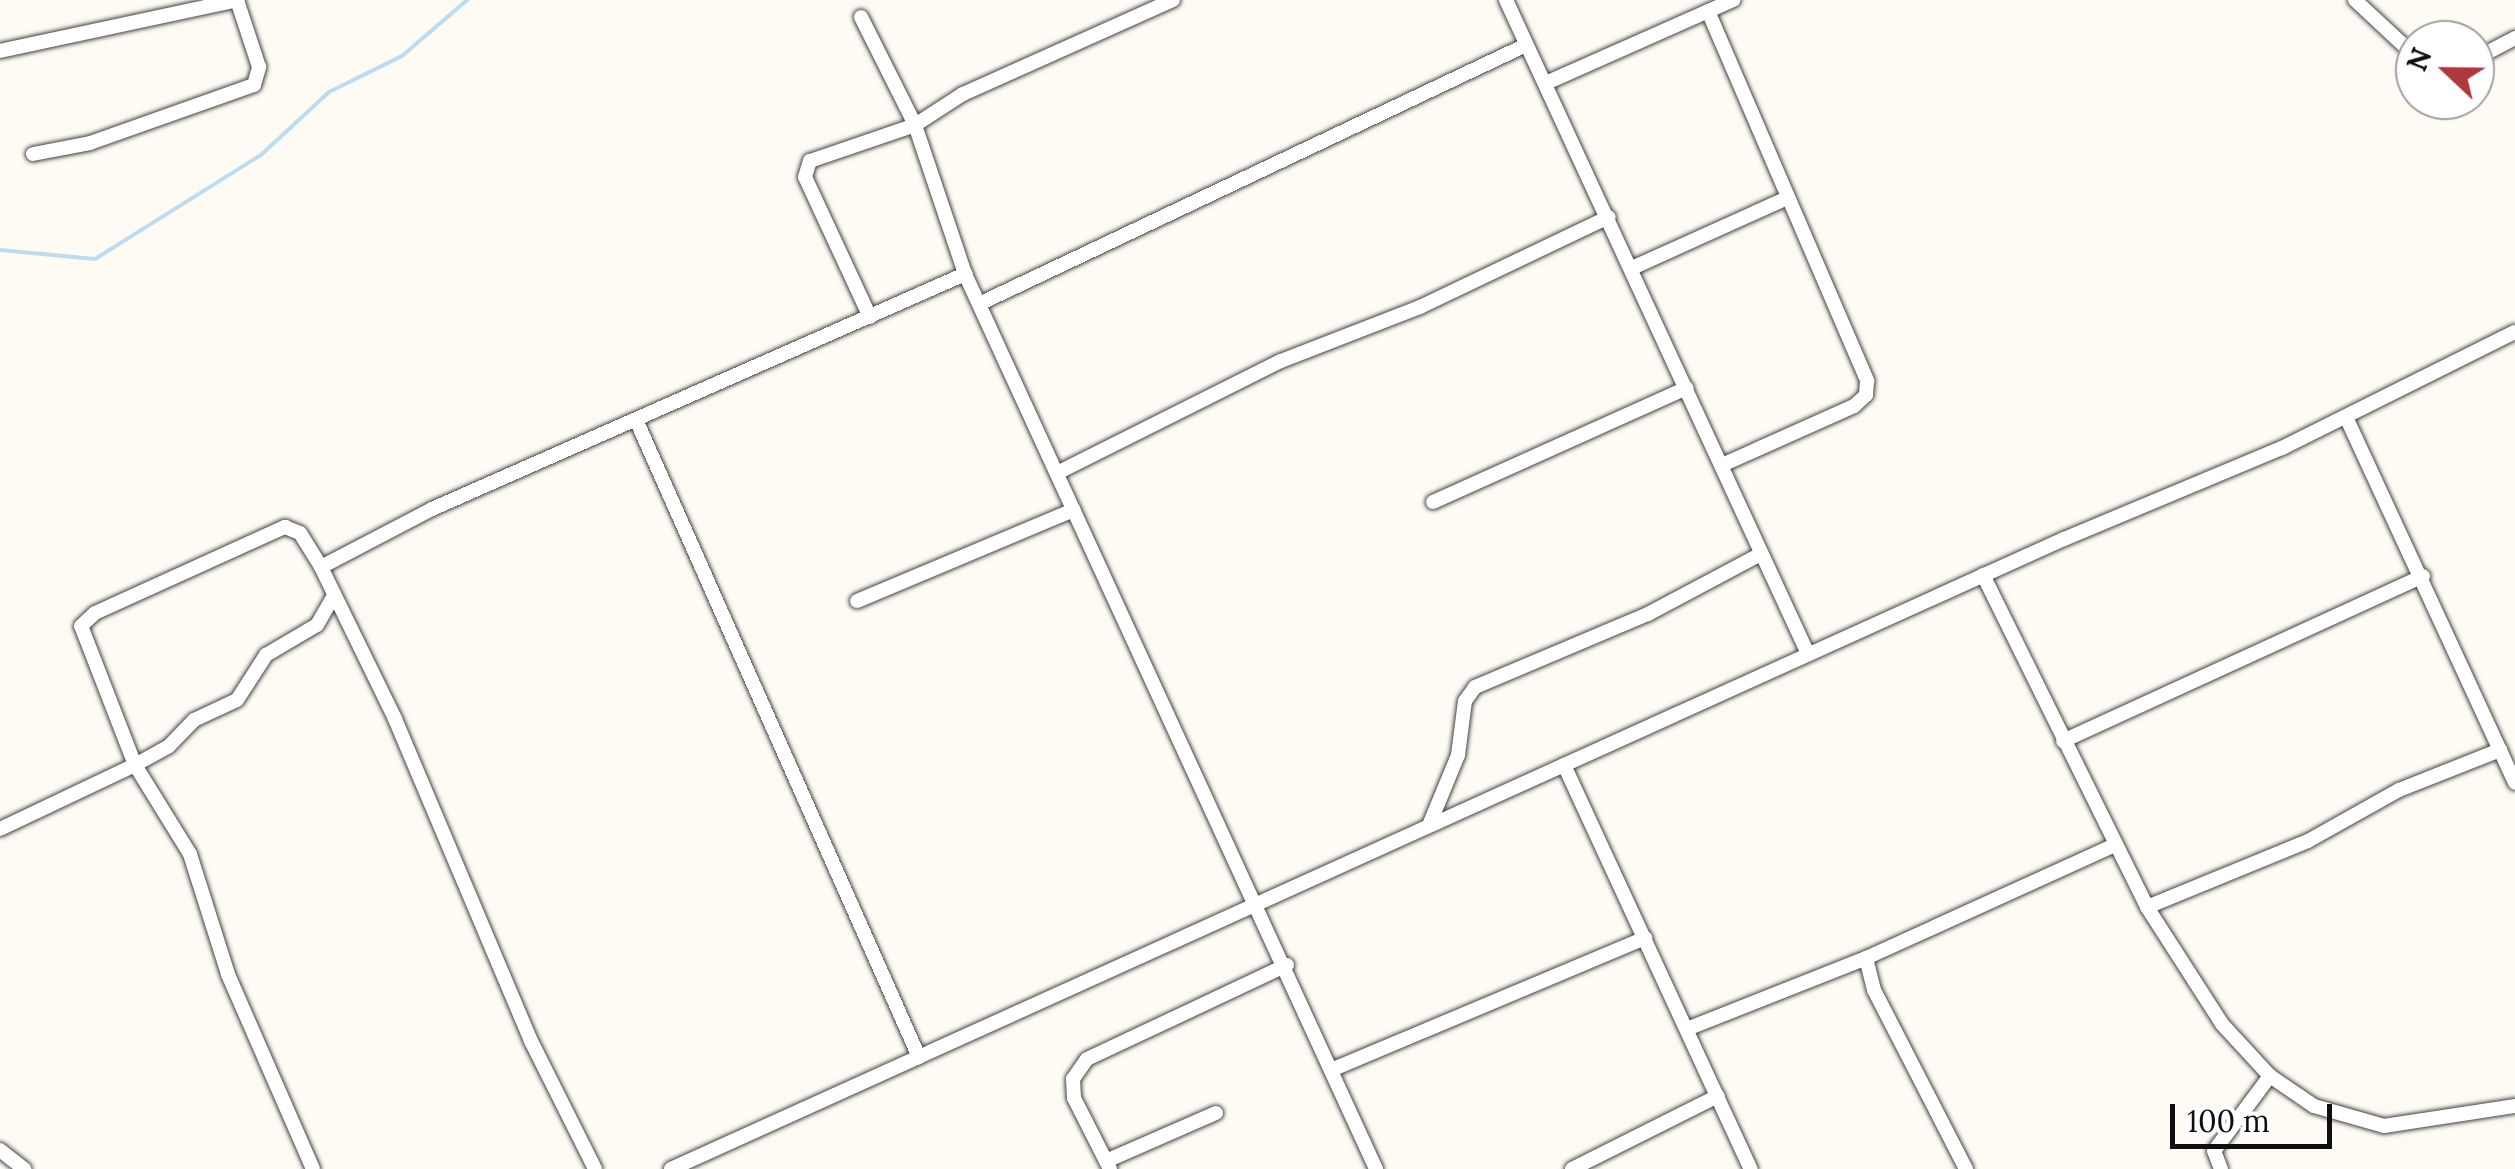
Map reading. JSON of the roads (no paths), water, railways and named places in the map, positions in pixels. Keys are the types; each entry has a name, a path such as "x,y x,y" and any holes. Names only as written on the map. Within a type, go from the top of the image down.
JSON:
{"street":[{"path":"0,51 238,0 259,67 254,85 90,143 33,154"},
{"path":"870,317 806,167 915,125 963,94 1173,0"},
{"path":"1506,0 1808,654"},
{"path":"1546,83 1733,0"},
{"path":"2355,0 2395,37"},
{"path":"1708,11 1868,381 1866,395 1854,406 1722,465"},
{"path":"861,17 915,125 966,274 1255,904 1287,965 1376,1169"},
{"path":"981,303 1526,45"},
{"path":"1632,268 1787,198"},
{"path":"1057,473 1281,361 1420,306 1609,217"},
{"path":"321,567 432,509 966,274"},
{"path":"671,1169 1430,823 2346,416 2515,332"},
{"path":"1433,502 1686,388"},
{"path":"2346,416 2423,576 2515,783"},
{"path":"637,422 919,1057"},
{"path":"858,601 1074,510"},
{"path":"313,1169 217,946 190,854 136,765 83,621 285,527 300,534 321,567 395,719 531,1041 595,1169"},
{"path":"1430,823 1458,756 1461,712 1475,688 1648,614 1761,554"},
{"path":"1983,576 2148,907 2222,1024 2270,1076 2314,1106 2384,1126 2515,1106"},
{"path":"2063,740 2423,576"},
{"path":"0,829 136,765 169,746 194,720 237,700 262,659 317,625 334,596"},
{"path":"2148,907 2308,841 2400,790 2500,750"},
{"path":"1564,764 1750,1169"},
{"path":"1687,1028 1866,958 2115,845"},
{"path":"1331,1070 1645,938"},
{"path":"1866,958 1874,990 1966,1169"},
{"path":"1216,1114 1108,1165 1072,1086 1086,1059 1287,965"},
{"path":"2220,1169 2214,1151 2270,1076"},
{"path":"1572,1169 1718,1096"},
{"path":"0,1150 24,1169"}],"waterway":[{"path":"0,250 95,259 261,155 329,92 402,56 467,0"}]}
